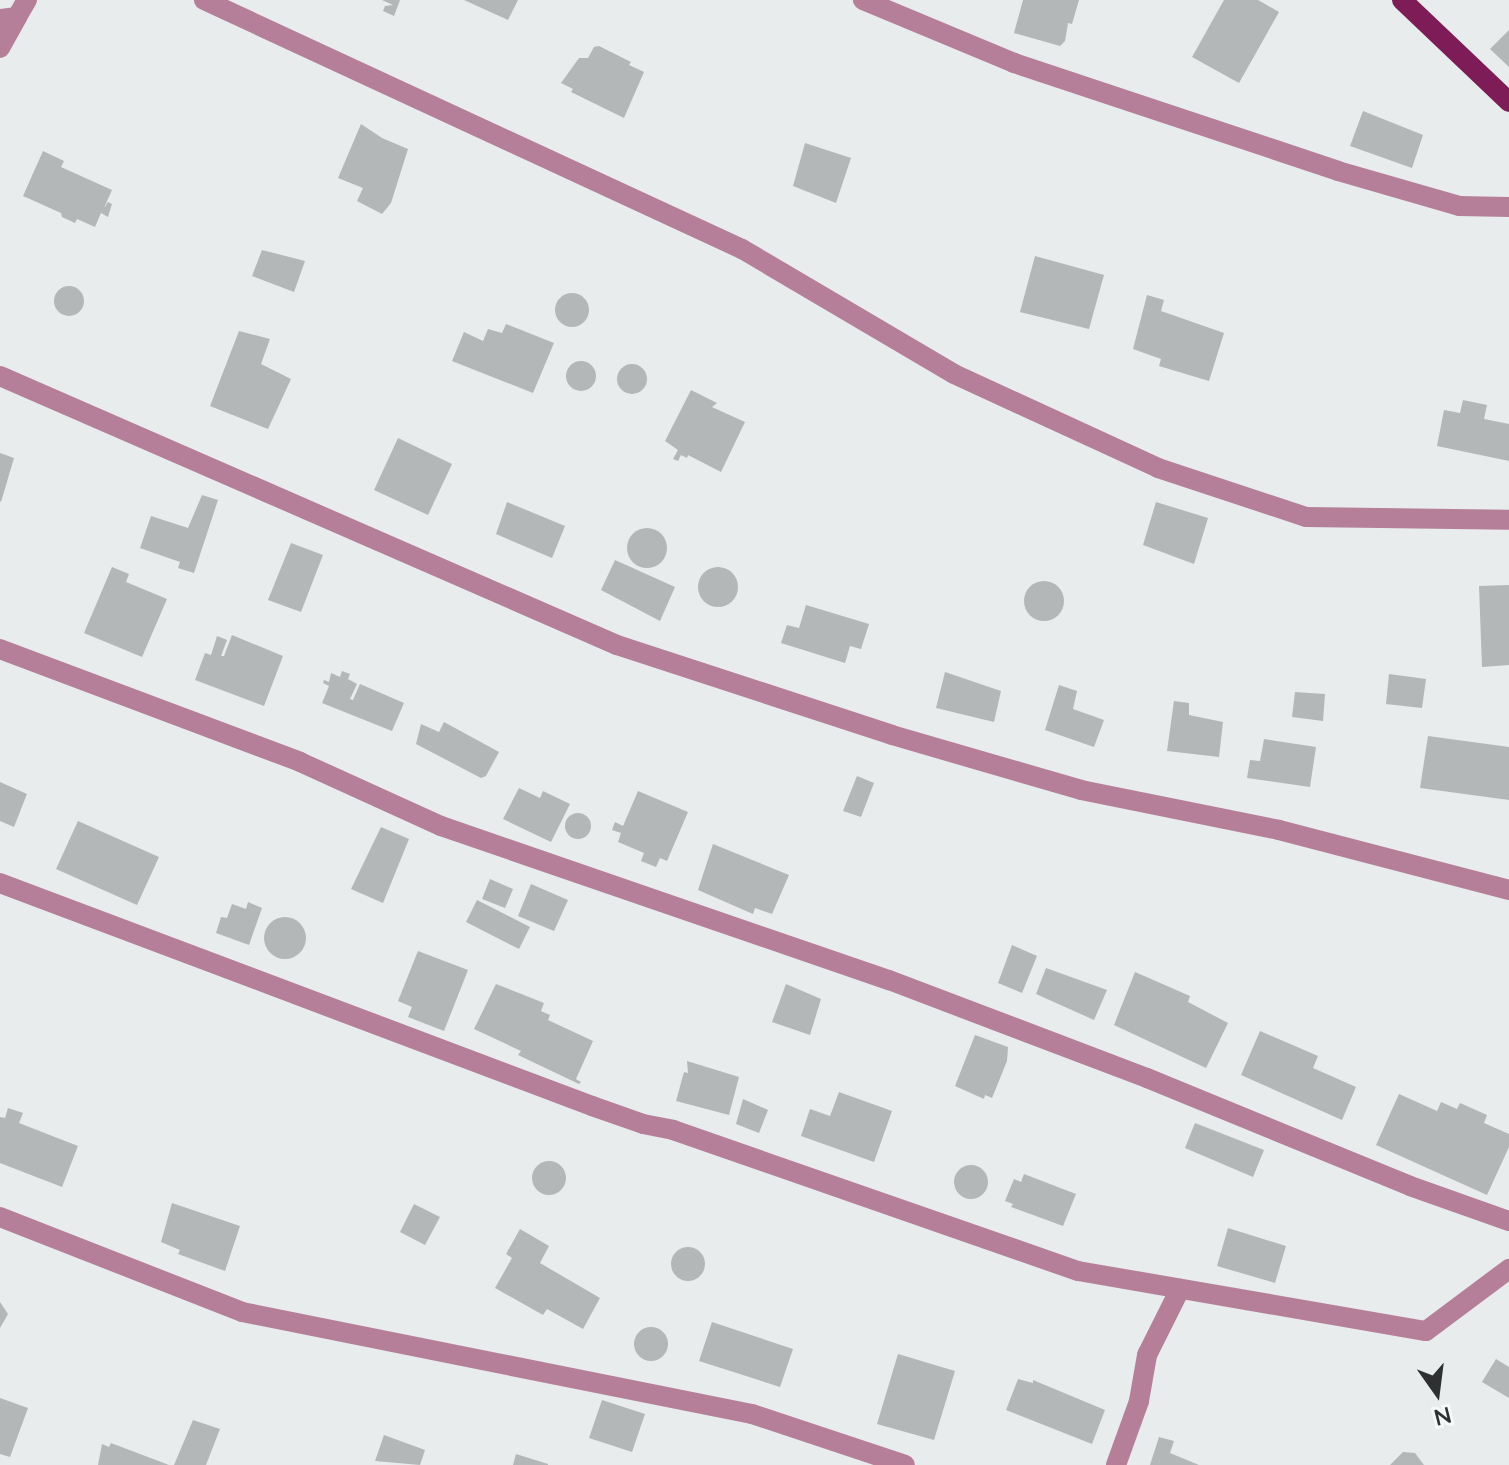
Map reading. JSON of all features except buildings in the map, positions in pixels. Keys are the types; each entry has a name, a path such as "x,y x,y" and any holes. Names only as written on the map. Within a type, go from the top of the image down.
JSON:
{"main road":[{"path":"1402,0 1509,102"}],"street":[{"path":"204,0 742,249 954,374 1158,468 1306,517 1509,520"},
{"path":"863,0 1014,63 1338,171 1459,206 1509,207"},
{"path":"0,48 15,12"},
{"path":"0,376 617,645 892,735 1081,790 1279,830 1509,890"},
{"path":"0,649 300,762 441,826 889,980 1147,1078 1410,1186 1509,1221"},
{"path":"0,883 643,1124 673,1130 1078,1271 1426,1331 1509,1269"},
{"path":"0,1217 242,1312 752,1414 905,1465"},
{"path":"1116,1465 1139,1401 1147,1355 1180,1289"}]}
